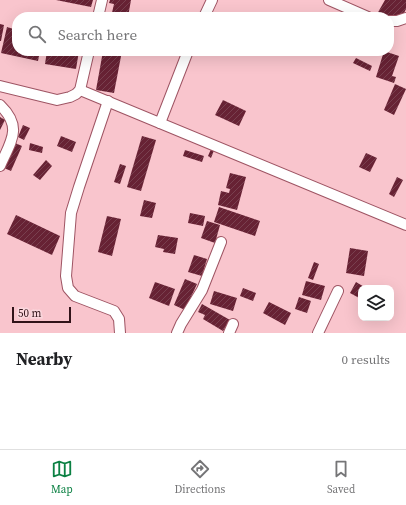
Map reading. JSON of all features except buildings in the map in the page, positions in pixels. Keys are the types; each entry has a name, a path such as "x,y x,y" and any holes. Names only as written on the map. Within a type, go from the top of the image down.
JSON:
{"street":[{"path":"99,12 102,0"},
{"path":"206,12 212,0"},
{"path":"329,0 357,12"},
{"path":"394,21 406,18"},
{"path":"0,86 57,100 70,97 80,90 88,56"},
{"path":"160,123 186,56"},
{"path":"80,90 406,225"},
{"path":"108,101 71,213 66,276 68,288 75,296 114,311 120,319 120,333"},
{"path":"0,105 8,112 13,123 13,136 0,166"},
{"path":"177,333 180,324 202,290 220,242"},
{"path":"318,333 338,291"}]}
